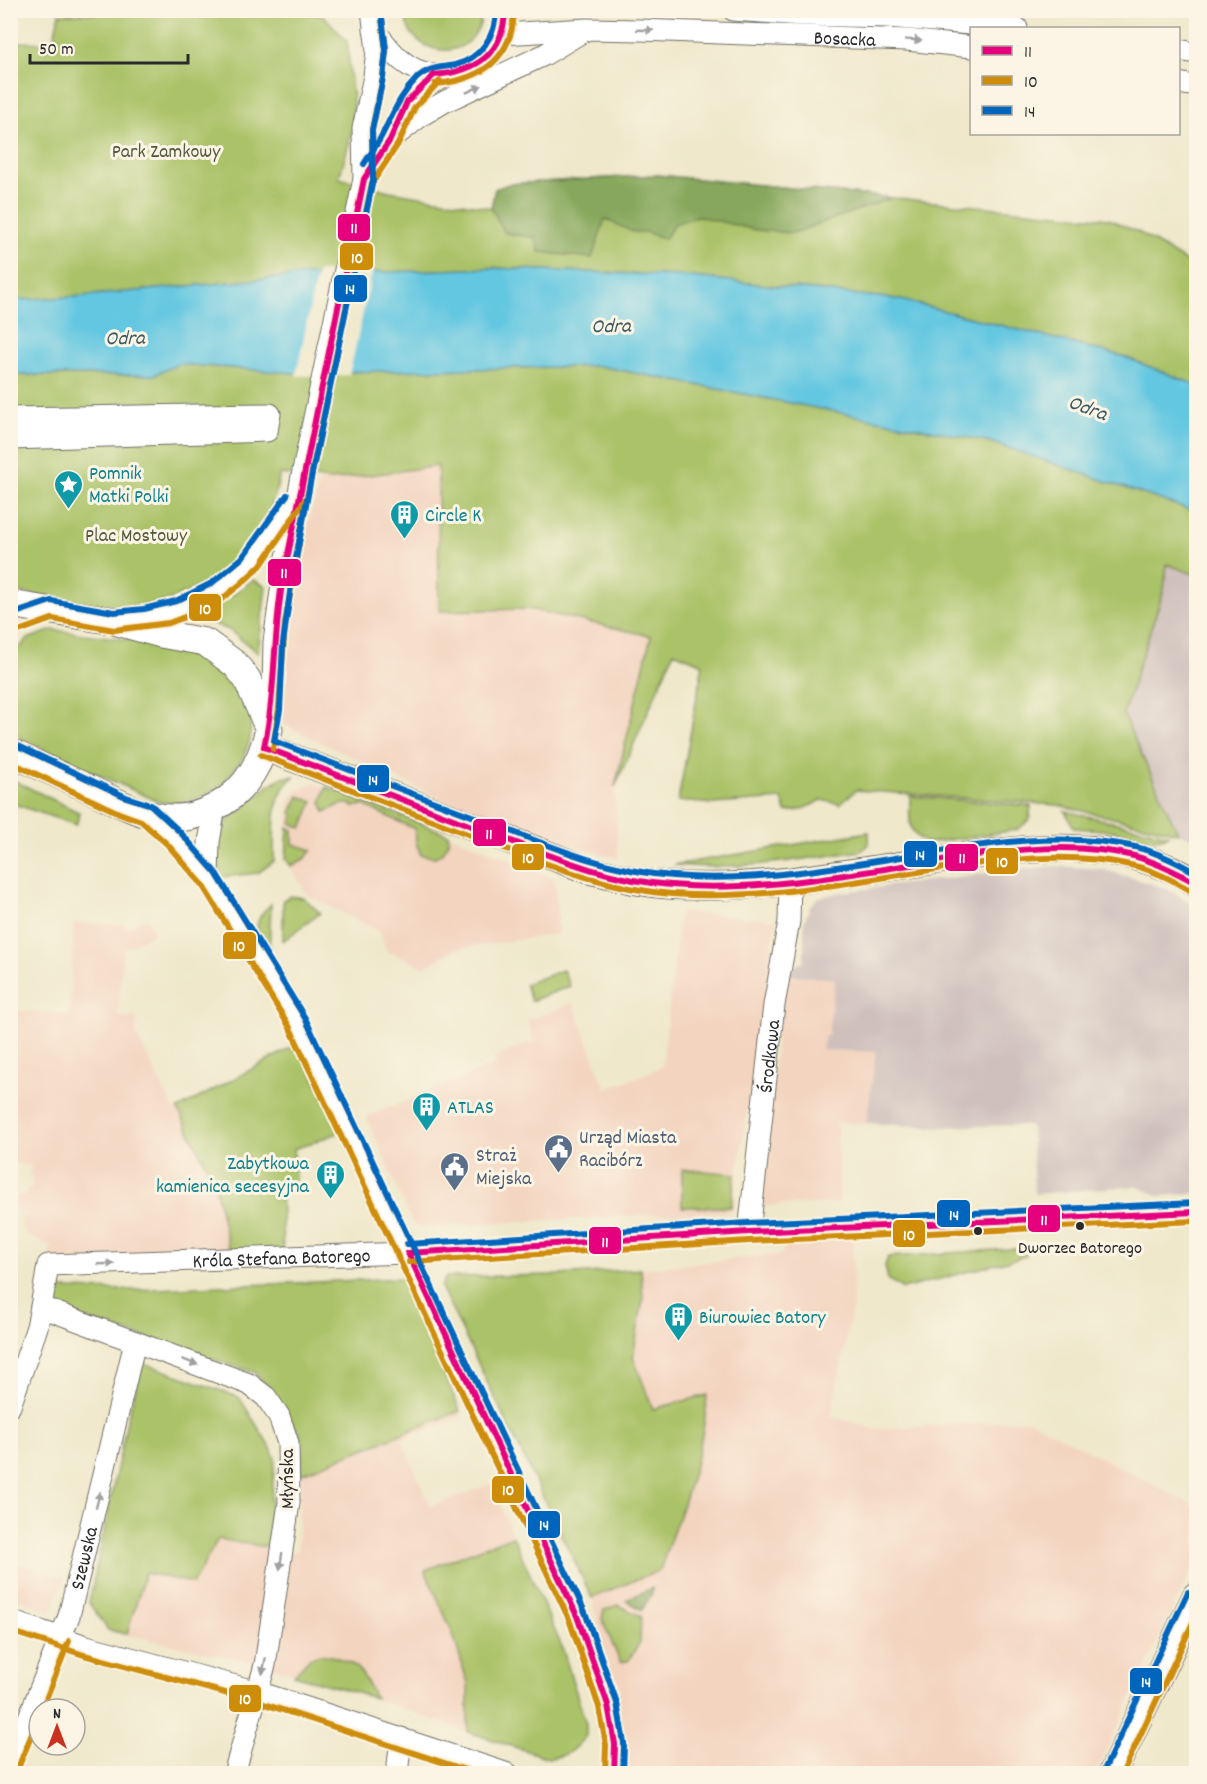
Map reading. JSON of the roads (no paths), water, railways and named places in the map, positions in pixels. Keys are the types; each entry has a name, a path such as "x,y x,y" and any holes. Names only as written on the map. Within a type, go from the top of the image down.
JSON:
{"main road":[{"path":"10,604 114,621 162,634 205,642 219,650 235,664 247,679 266,738 255,768 234,794 215,807 196,815 167,818 123,805 10,752"},
{"path":"10,626 51,610"},
{"path":"266,738 588,870 639,882 705,886 790,881 996,852 1063,848 1102,850 1146,859 1197,883"},
{"path":"1112,1773 1197,1596"}],"street":[{"path":"373,20 398,58 420,72 434,75 460,73 473,67 489,54 506,24 506,10"},
{"name":"Bosacka","path":"733,10 802,15 888,17 1005,27"},
{"path":"266,738 278,607 298,494 364,179 363,129 377,50 373,20"},
{"path":"390,140 422,115 444,102 544,55 587,29"},
{"name":"Bosacka","path":"502,34 587,29 895,39 970,47"},
{"path":"1180,50 1197,52"},
{"path":"364,179 390,140 407,102 434,75"},
{"path":"1180,83 1197,86"},
{"path":"10,418 270,414 267,431 10,438"},
{"path":"114,621 167,614 191,605 217,591 249,564 298,494"},
{"path":"208,878 209,842 215,807"},
{"path":"146,813 173,838 208,878 297,1022 578,1616 608,1705 615,1744 614,1773"},
{"name":"Środkowa","path":"749,1232 774,1005 788,929 790,881"},
{"name":"Króla Stefana Batorego","path":"41,1307 48,1266 408,1253 749,1232 1049,1221 1197,1212"},
{"path":"12,1392 37,1326 41,1307"},
{"name":"Młyńska","path":"41,1307 249,1384 266,1397 279,1416 288,1443 289,1503 270,1639 258,1692 234,1773"},
{"name":"Szewska","path":"10,1765 69,1616 135,1342"},
{"path":"10,1621 61,1638 258,1692 507,1773"},
{"path":"397,1773 401,1738"}],"water":[{"name":"Odra","path":"493,268 683,276 897,299 1122,356 1196,385 1196,512 987,441 599,366 295,373 179,364 154,375 11,375 11,300 72,297 308,275"}],"place":[{"name":"Pomnik Matki Polki","path":"68,510"},
{"name":"Circle K","path":"404,540"},
{"name":"ATLAS","path":"426,1132"},
{"name":"Urząd Miasta Racibórz","path":"558,1174"},
{"name":"Straż Miejska","path":"455,1192"},
{"name":"Zabytkowa kamienica secesyjna","path":"330,1200"},
{"name":"Dworzec Batorego","path":"1080,1226"},
{"name":"Biurowiec Batory","path":"678,1342"}],"park label":[{"name":"Park Zamkowy","path":"166,150"},
{"name":"Plac Mostowy","path":"136,534"}]}
